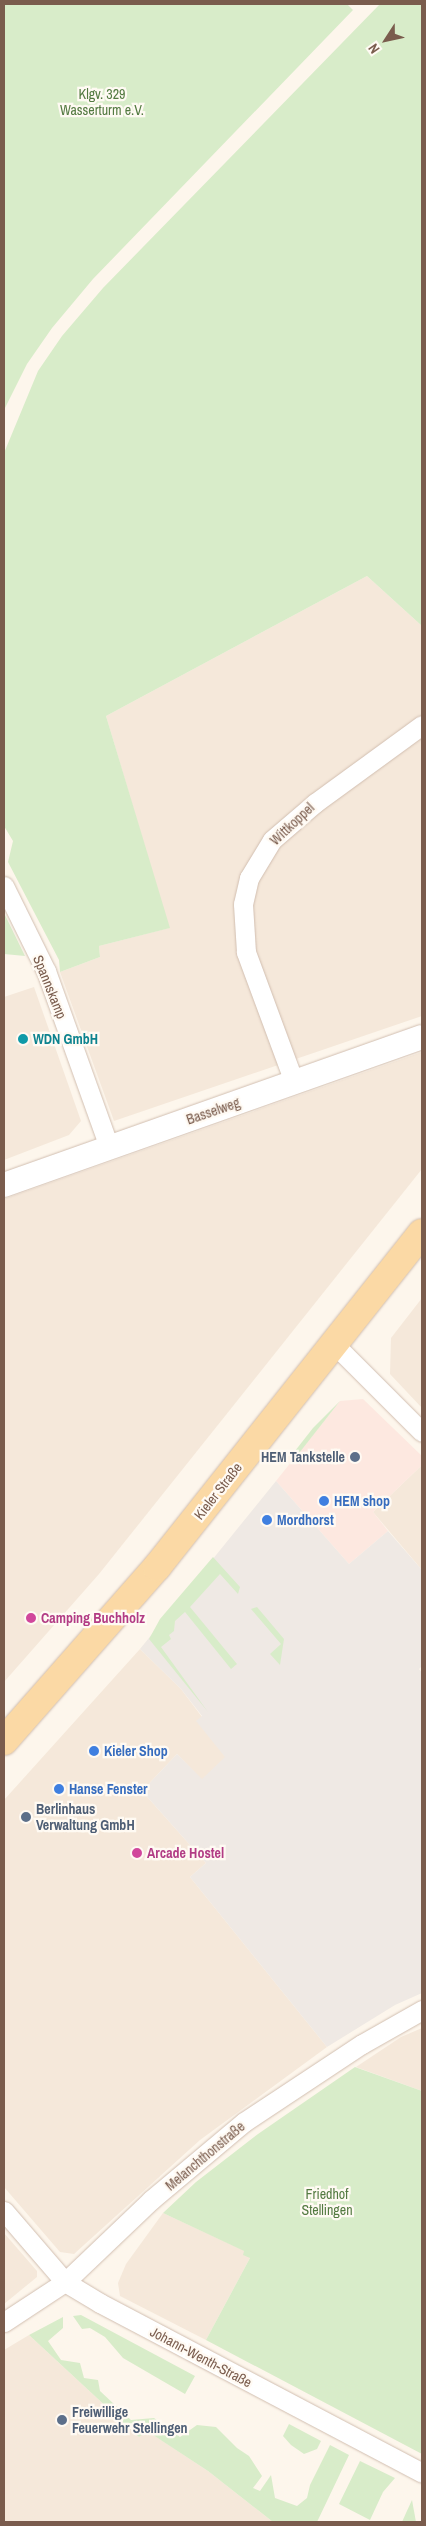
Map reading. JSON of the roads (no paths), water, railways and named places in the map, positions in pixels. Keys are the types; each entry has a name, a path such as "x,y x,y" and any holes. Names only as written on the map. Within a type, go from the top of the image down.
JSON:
{"main road":[{"name":"Kieler Straße","path":"4,1741 151,1574 422,1233"}],"street":[{"name":"Wittkoppel","path":"294,1082 246,952 243,904 249,878 272,840 315,803 422,725"},
{"name":"Spannskamp","path":"4,886 49,978 109,1147"},
{"name":"Basselweg","path":"4,1185 422,1037"},
{"path":"334,1344 422,1432"},
{"name":"Melanchthonstraße","path":"4,2322 65,2282 152,2200 244,2122 362,2044 422,2010"},
{"name":"Johann-Wenth-Straße","path":"4,2210 65,2282 108,2308 422,2473"}],"place":[{"name":"WDN GmbH","path":"23,1039"},
{"name":"HEM Tankstelle","path":"355,1457"},
{"name":"HEM shop","path":"324,1501"},
{"name":"Mordhorst","path":"267,1520"},
{"name":"Camping Buchholz","path":"31,1618"},
{"name":"Kieler Shop","path":"94,1751"},
{"name":"Hanse Fenster","path":"59,1789"},
{"name":"Berlinhaus Verwaltung GmbH","path":"26,1817"},
{"name":"Arcade Hostel","path":"137,1853"},
{"name":"Freiwillige Feuerwehr Stellingen","path":"62,2420"}],"park label":[{"name":"Klgv. 329 Wasserturm e.V.","path":"102,102"},
{"name":"Friedhof Stellingen","path":"327,2202"}]}
